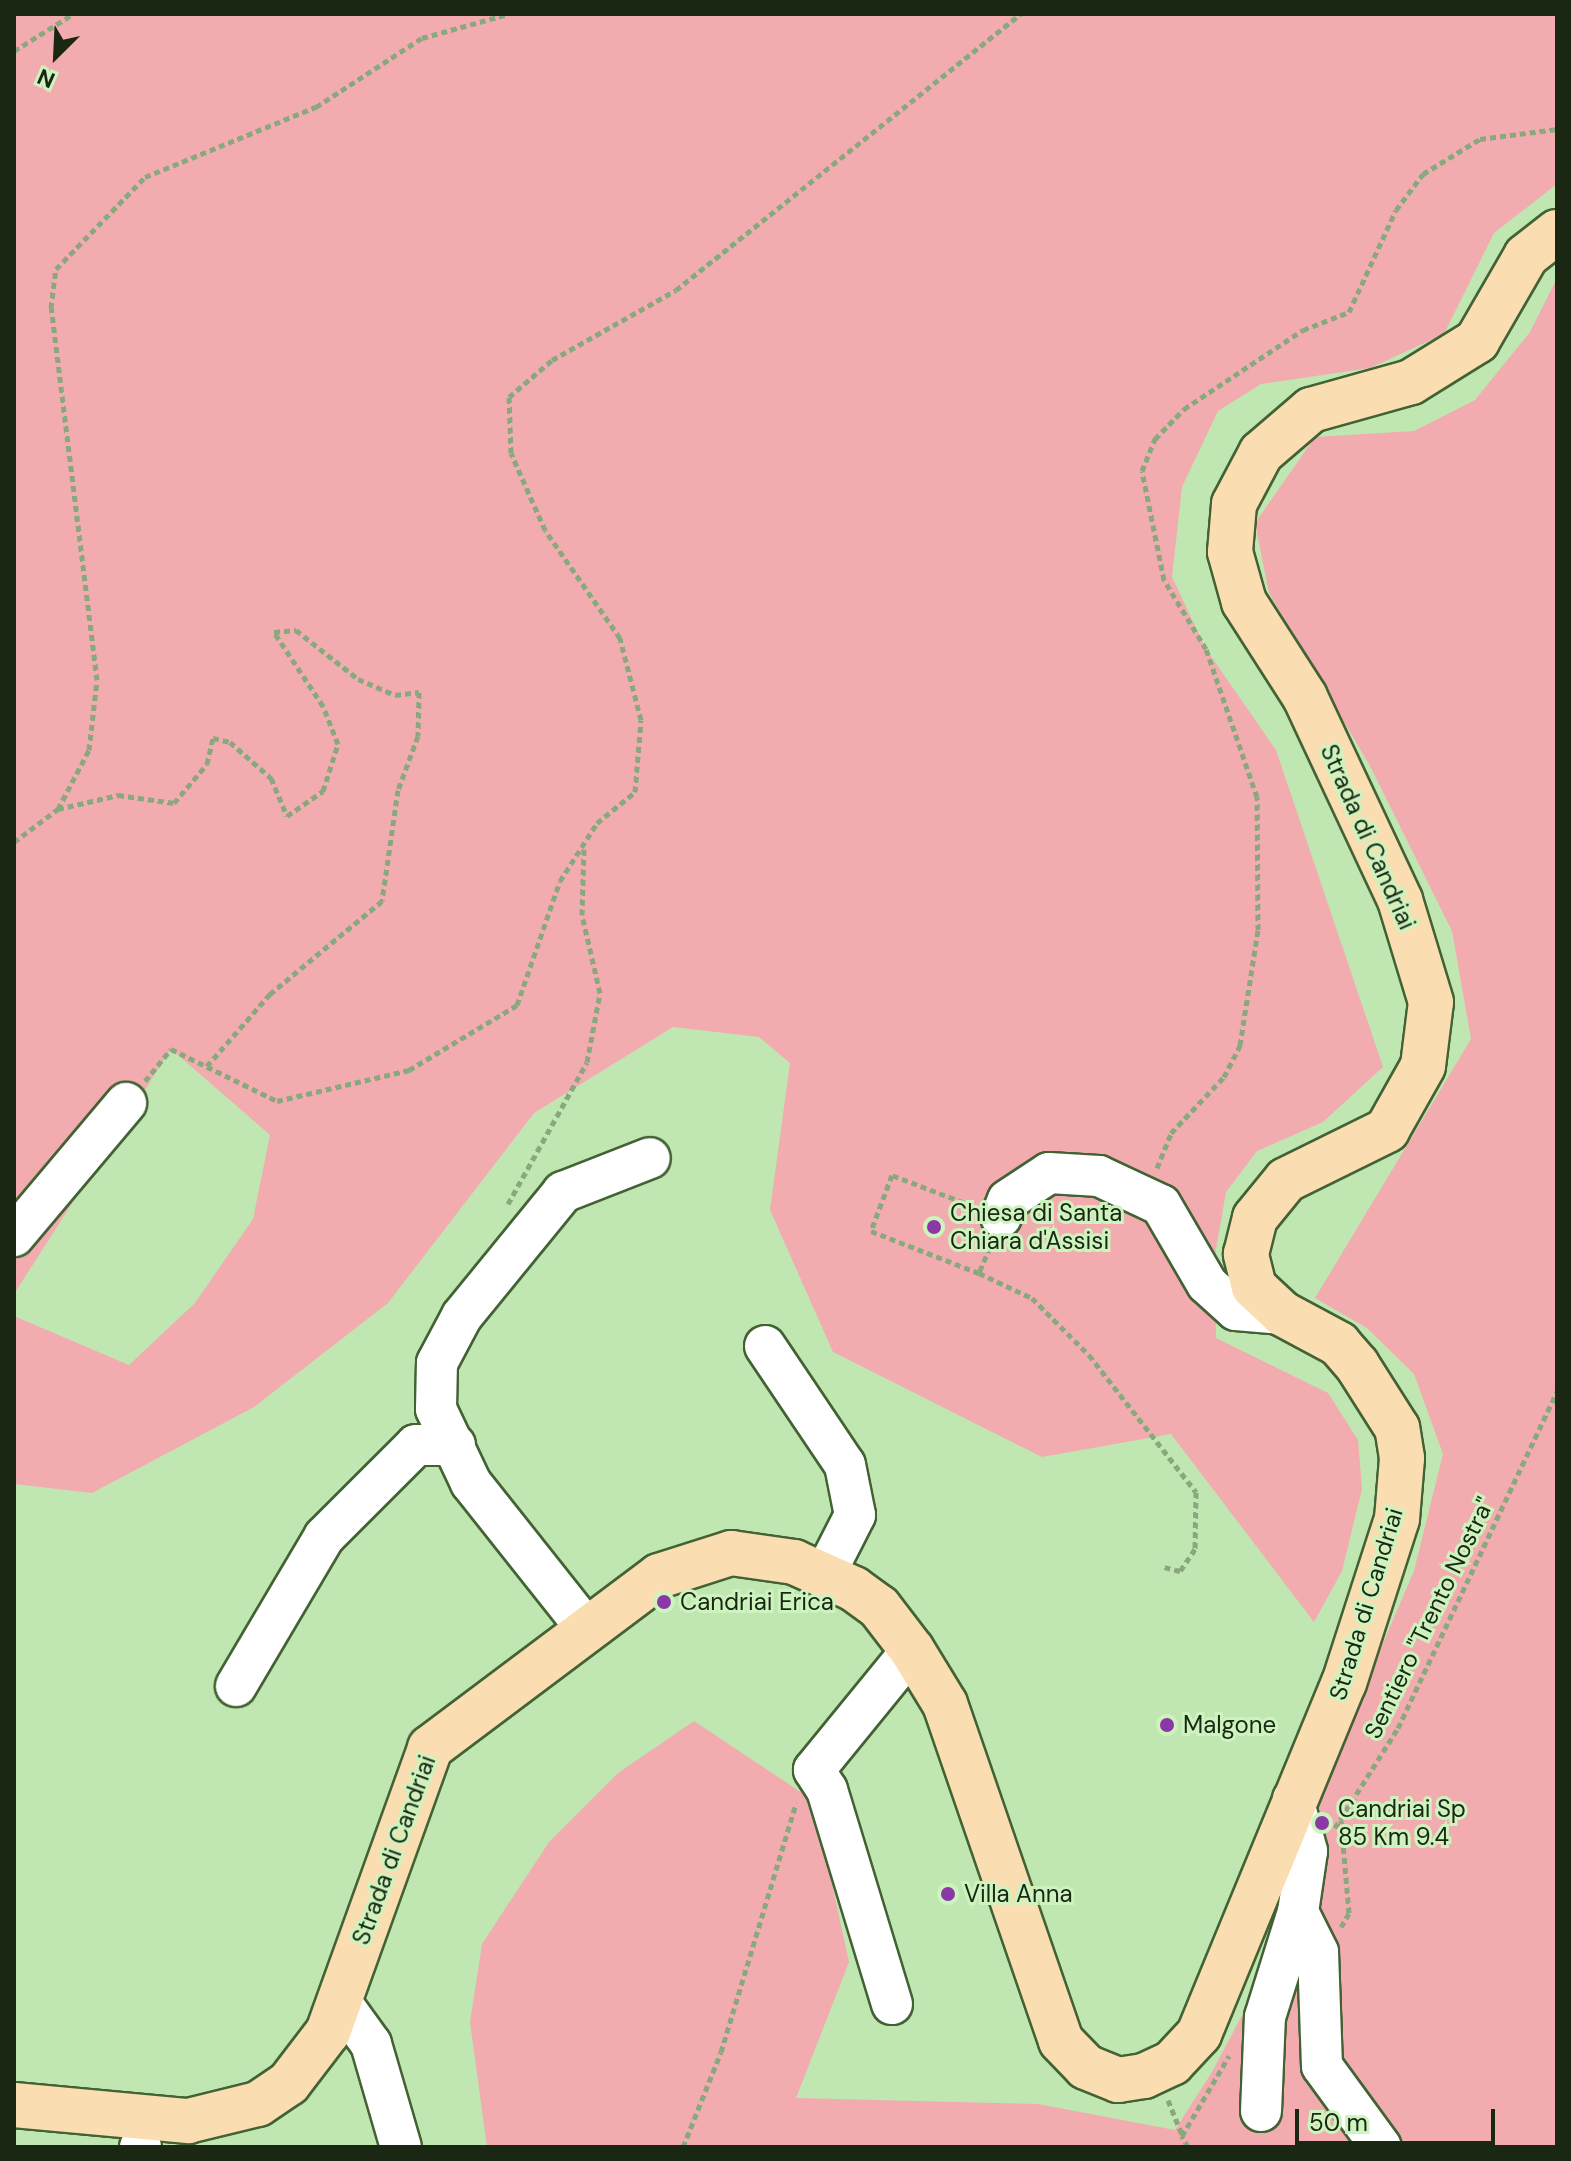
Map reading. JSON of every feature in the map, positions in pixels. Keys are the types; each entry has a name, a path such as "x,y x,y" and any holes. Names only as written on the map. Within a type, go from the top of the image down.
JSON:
{"main road":[{"name":"Strada di Candriai","path":"14,2105 180,2134 258,2104 289,2083 314,2059 340,2001 430,1748 659,1576 702,1557 762,1554 825,1574 879,1607 912,1650 945,1704 1061,2041 1086,2067 1118,2080 1144,2076 1172,2063 1199,2034 1293,1799 1344,1683 1397,1519 1402,1458 1397,1428 1357,1365 1339,1344 1283,1314 1254,1287 1246,1254 1255,1218 1286,1180 1387,1130 1423,1066 1431,1002 1400,900 1312,710 1244,602 1230,552 1234,504 1261,453 1311,410 1411,382 1477,341 1526,256 1557,232"}],"street":[{"path":"14,1236 126,1103"},
{"path":"586,1628 493,1516 436,1409 437,1363 462,1316 563,1192 650,1158"},
{"path":"1001,1217 1008,1200 1049,1173 1099,1176 1161,1205 1207,1284 1236,1310 1283,1314"},
{"path":"765,1346 845,1465 855,1515 825,1574"},
{"path":"236,1686 324,1537 416,1445 455,1445"},
{"path":"892,2004 827,1790 814,1770 912,1650"},
{"path":"1261,2111 1265,2017 1298,1912 1307,1851 1293,1799"},
{"path":"1298,1912 1318,1952 1322,2066 1381,2147"},
{"path":"340,2001 371,2044 401,2147"}],"path":[{"path":"14,51 73,14"},
{"path":"58,809 89,750 97,680 51,308 56,269 145,177 316,107 422,38 508,14"},
{"path":"126,1103 171,1049 277,1101 409,1070 517,1005 560,881 584,844 635,792 641,720 620,638 545,530 511,453 509,397 552,360 676,290 1021,14"},
{"path":"14,842 58,809 118,795 174,803 207,764 213,738 230,742 271,778 287,816 323,791 338,744 323,706 274,632 296,630 358,679 395,695 419,692 418,736 398,790 382,901 270,994 207,1066"},
{"path":"502,1214 587,1062 600,993 582,915 584,844"},
{"path":"979,1273 1001,1217 892,1175 871,1231 979,1273 1032,1298 1089,1355 1196,1492 1195,1549 1180,1571 1164,1567"},
{"name":"Sentiero \"Trento Nostra\"","path":"1328,1842 1398,1728 1557,1392"},
{"path":"683,2147 721,2052 788,1821 814,1770"},
{"path":"1188,2147 1182,2136 1237,2044"}],"shaded area":[{"path":"14,14 1557,14 1557,184 1494,233 1444,334 1370,368 1261,384 1218,411 1182,487 1172,577 1206,649 1276,750 1383,1067 1323,1122 1257,1151 1226,1192 1215,1255 1216,1338 1328,1393 1358,1440 1362,1489 1342,1571 1314,1622 1171,1434 1042,1457 833,1352 770,1210 790,1063 759,1037 673,1027 534,1113 388,1303 254,1407 92,1493 14,1484 14,1316 129,1365 195,1303 253,1219 270,1135 171,1049 14,1294"},
{"path":"1557,278 1557,2147 487,2147 470,2022 482,1944 549,1842 618,1773 694,1721 814,1801 849,1962 796,2098 1038,2104 1175,2130 1212,2072 1267,1968 1295,1848 1414,1571 1443,1454 1414,1374 1367,1328 1315,1298 1471,1039 1452,931 1370,766 1269,593 1255,523 1315,437 1414,431 1475,400 1530,332"}],"place":[{"name":"Chiesa di Santa Chiara d'Assisi","path":"934,1227"},
{"name":"Candriai Erica","path":"664,1602"},
{"name":"Malgone","path":"1167,1725"},
{"name":"Candriai Sp 85 Km 9.4","path":"1322,1823"},
{"name":"Villa Anna","path":"948,1894"}]}
